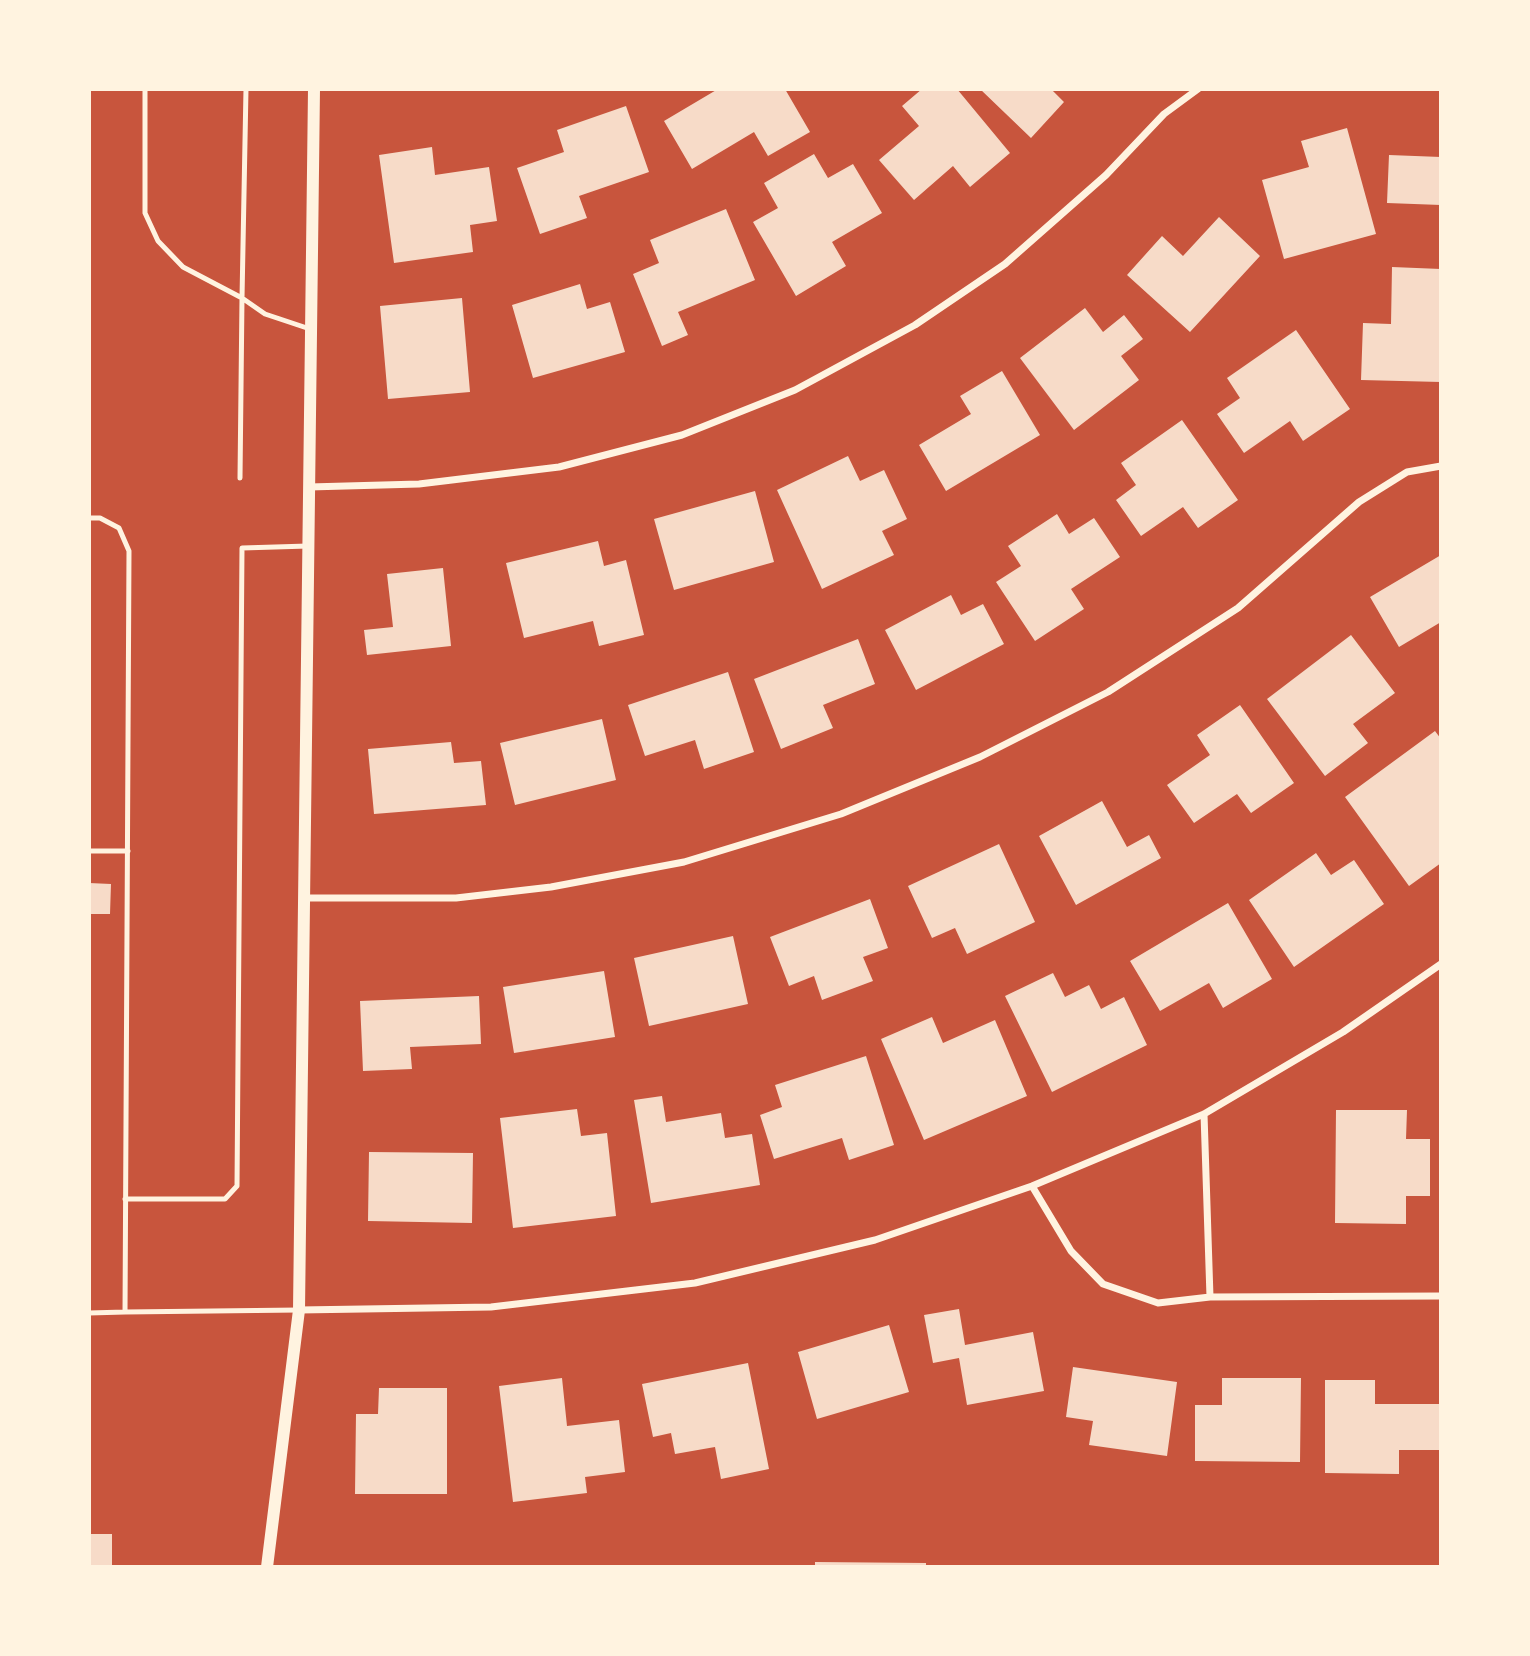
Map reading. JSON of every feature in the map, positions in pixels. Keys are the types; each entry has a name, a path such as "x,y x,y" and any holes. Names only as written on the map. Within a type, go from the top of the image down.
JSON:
{"street":[{"path":"267,1567 299,1310 314,89"},
{"path":"309,487 419,484 559,467 682,435 795,390 915,326 1005,264 1107,175 1164,114 1198,89"},
{"path":"305,898 456,898 551,887 684,862 841,814 980,757 1108,692 1238,608 1359,502 1407,472 1441,466"},
{"path":"299,1310 491,1307 695,1283 875,1240 1032,1186 1204,1114 1343,1032 1441,964"},
{"path":"1204,1114 1210,1297"},
{"path":"1032,1186 1071,1251 1103,1284 1158,1303 1210,1297 1441,1296"}],"lane":[{"path":"145,89 145,213 158,241 183,268 242,298 265,314 311,330"},
{"path":"240,478 246,89"},
{"path":"89,518 100,518 119,528 129,551 125,1312"},
{"path":"125,1199 225,1199 237,1186 242,548 308,546"},
{"path":"89,851 128,851"},
{"path":"89,1313 299,1310"}],"building":[{"path":"718,89 785,89 810,132 768,156 754,132 692,169 664,121"},
{"path":"922,89 957,89 1010,153 970,187 953,166 914,200 879,160 919,126 902,106"},
{"path":"980,89 1051,89 1064,102 1031,138"},
{"path":"626,106 649,172 579,196 587,218 540,234 517,168 564,152 557,130"},
{"path":"1347,128 1376,234 1284,259 1262,180 1309,167 1301,141"},
{"path":"432,147 435,175 489,167 497,221 470,225 473,252 394,263 379,155"},
{"path":"814,154 828,178 853,164 882,213 832,242 846,266 796,296 753,222 778,208 764,183"},
{"path":"1389,155 1441,157 1441,205 1387,203"},
{"path":"726,209 755,280 678,312 688,335 662,346 633,274 659,263 650,240"},
{"path":"1219,217 1260,256 1190,332 1127,275 1162,236 1183,256"},
{"path":"1392,267 1441,269 1441,382 1361,380 1363,323 1391,324"},
{"path":"580,284 587,309 610,302 625,352 533,378 512,305"},
{"path":"462,298 470,392 388,399 380,306"},
{"path":"1085,308 1103,332 1124,315 1143,339 1121,356 1139,380 1074,430 1020,358"},
{"path":"1296,330 1350,409 1303,441 1290,421 1244,453 1217,414 1240,398 1227,378"},
{"path":"1002,371 1040,435 946,491 919,445 971,414 960,396"},
{"path":"1182,420 1238,500 1198,528 1183,507 1141,536 1116,500 1136,485 1121,463"},
{"path":"848,456 860,481 884,470 907,519 882,531 894,555 822,589 777,490"},
{"path":"755,491 774,562 674,590 654,519"},
{"path":"1057,514 1069,534 1094,518 1120,557 1071,589 1084,609 1035,641 996,582 1021,566 1008,546"},
{"path":"598,541 604,566 626,560 644,635 599,646 593,621 524,638 506,563"},
{"path":"1441,555 1441,622 1399,647 1370,597"},
{"path":"443,568 451,646 367,655 364,630 393,627 387,574"},
{"path":"951,595 961,615 983,604 1004,644 916,690 885,630"},
{"path":"1351,635 1395,693 1353,724 1368,743 1325,776 1267,699"},
{"path":"858,639 875,684 823,705 833,728 781,749 754,679"},
{"path":"728,672 754,752 704,769 695,740 645,756 628,705"},
{"path":"1240,705 1294,783 1251,813 1237,794 1194,823 1167,785 1210,755 1197,735"},
{"path":"602,719 616,780 515,805 500,743"},
{"path":"1435,731 1441,739 1441,863 1409,886 1345,797"},
{"path":"451,742 454,763 481,761 486,805 374,814 368,749"},
{"path":"1102,801 1127,847 1149,835 1161,858 1076,905 1039,836"},
{"path":"999,844 1035,922 967,954 955,928 932,938 908,886"},
{"path":"1316,853 1331,875 1354,860 1384,904 1294,967 1249,900"},
{"path":"89,883 111,884 110,914 89,914"},
{"path":"870,899 888,948 863,957 873,981 822,1000 814,976 789,986 770,937"},
{"path":"1228,903 1272,979 1223,1008 1209,983 1160,1011 1130,961"},
{"path":"733,936 748,1004 649,1026 634,958"},
{"path":"604,971 615,1037 514,1053 503,987"},
{"path":"1053,973 1065,997 1089,985 1101,1009 1124,997 1147,1045 1052,1092 1005,996"},
{"path":"479,996 481,1044 410,1047 412,1069 363,1071 360,1001"},
{"path":"932,1017 943,1043 995,1020 1027,1096 924,1140 881,1039"},
{"path":"866,1056 894,1145 849,1160 842,1138 774,1159 760,1115 782,1107 775,1085"},
{"path":"662,1096 666,1122 721,1113 725,1138 752,1134 760,1185 651,1203 634,1100"},
{"path":"577,1109 581,1136 607,1133 616,1216 513,1228 500,1118"},
{"path":"1336,1110 1407,1110 1406,1139 1430,1139 1430,1196 1406,1196 1406,1224 1335,1223"},
{"path":"369,1152 473,1153 472,1223 368,1221"},
{"path":"959,1309 965,1345 1033,1332 1044,1391 967,1405 959,1358 933,1363 924,1315"},
{"path":"889,1325 909,1392 817,1419 798,1352"},
{"path":"748,1363 769,1469 721,1479 715,1447 675,1454 671,1433 653,1437 642,1384"},
{"path":"1073,1367 1177,1382 1167,1456 1089,1445 1093,1421 1066,1417"},
{"path":"562,1378 567,1426 619,1420 625,1472 585,1477 587,1493 513,1502 499,1386"},
{"path":"1222,1378 1301,1378 1300,1462 1195,1461 1195,1405 1222,1405"},
{"path":"1325,1380 1375,1380 1375,1404 1441,1404 1441,1450 1399,1450 1399,1474 1325,1473"},
{"path":"379,1388 447,1388 447,1494 355,1494 356,1414 378,1414"},
{"path":"89,1534 112,1534 112,1567 89,1567"},
{"path":"815,1562 926,1563 926,1567 815,1567"}]}
